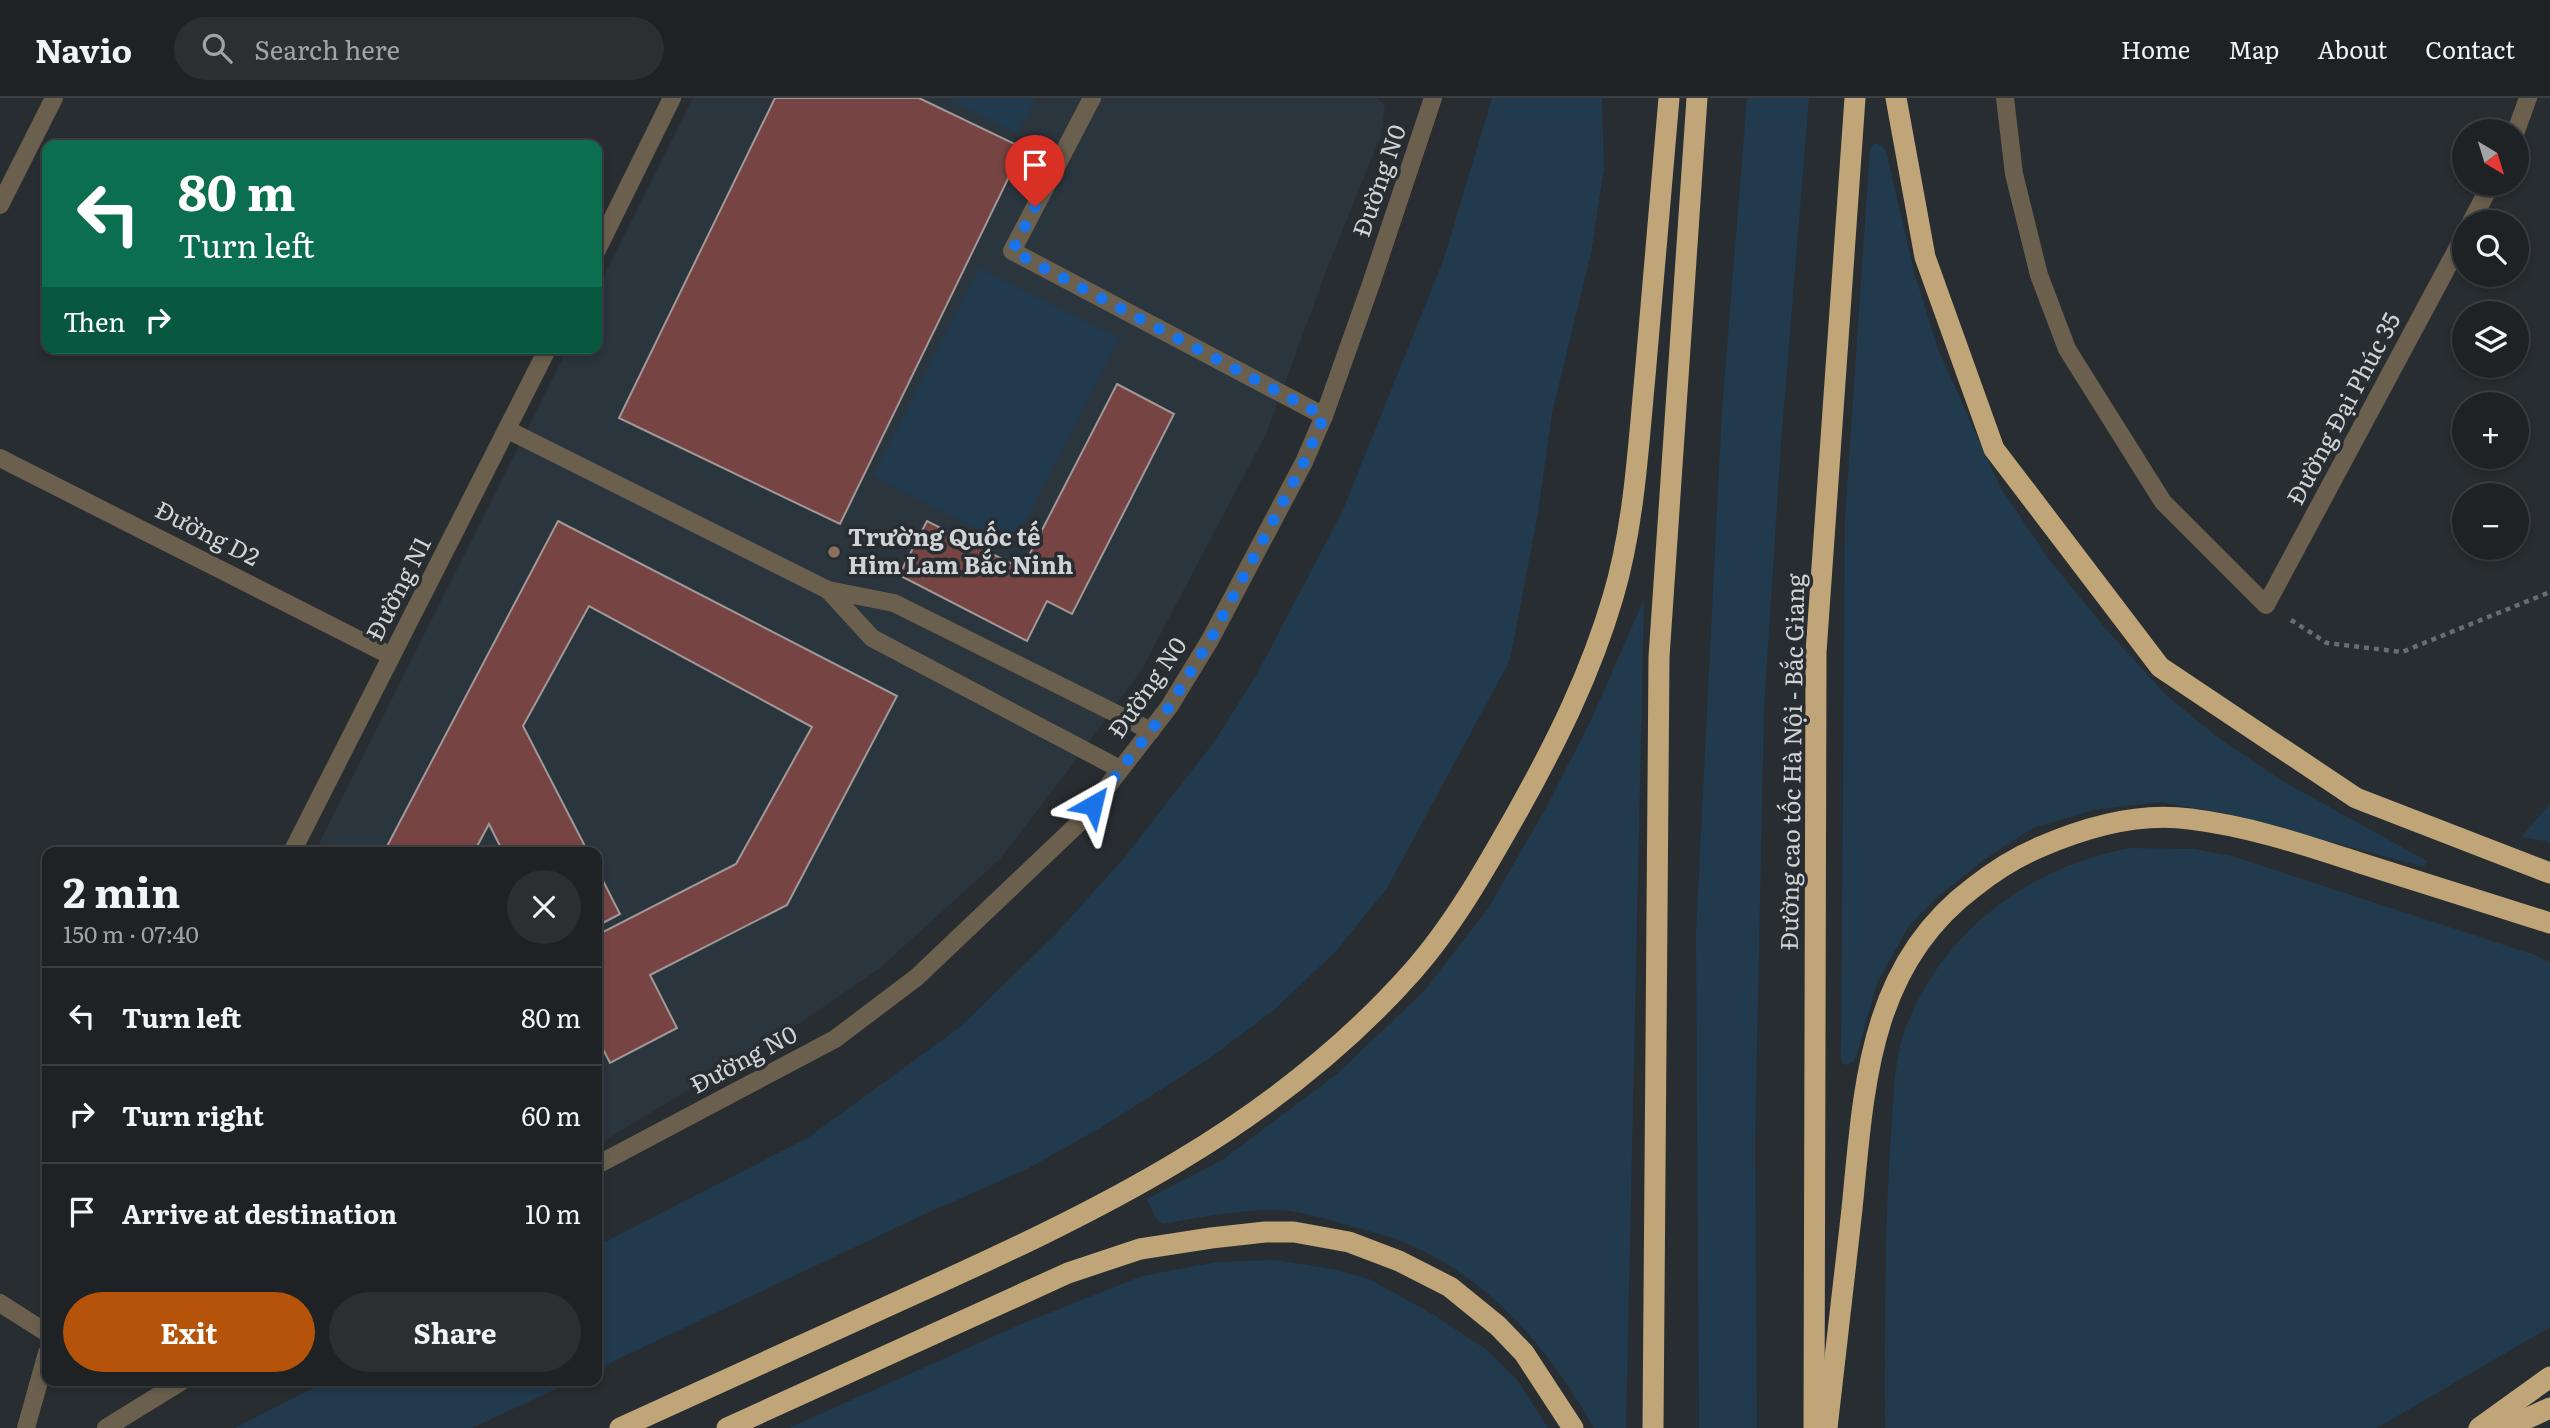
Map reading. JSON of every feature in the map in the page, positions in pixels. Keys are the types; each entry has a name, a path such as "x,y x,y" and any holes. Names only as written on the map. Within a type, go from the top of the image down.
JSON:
{"highway":[{"path":"620,1428 1002,1254 1170,1168 1244,1120 1333,1051 1416,968 1479,878 1562,731 1586,676 1614,595 1637,464 1669,98"},
{"path":"1653,1428 1659,657 1697,98"},
{"name":"Đường cao tốc Hà Nội - Bắc Giang","path":"1814,1428 1816,652 1855,98"},
{"path":"1896,98 1926,257 1994,449 2160,667 2356,798 2550,873"},
{"path":"1827,1428 1860,1129 1876,1035 1890,992 1923,936 1939,915 1991,873 2025,853 2092,828 2161,816 2263,832 2550,923"},
{"path":"726,1428 1068,1273 1140,1249 1265,1232 1294,1232 1349,1242 1399,1261 1450,1287 1498,1326 1524,1353 1573,1428"},
{"path":"2479,1428 2550,1377"},
{"path":"2507,1428 2550,1408"}],"street":[{"path":"0,205 54,98"},
{"path":"602,240 671,98"},
{"path":"1092,98 1012,251 1324,416"},
{"name":"Đường N0","path":"602,1162 835,1039 917,977 1079,823 1169,707 1210,640 1304,462 1324,416 1433,98"},
{"path":"2005,98 2014,174 2039,275 2067,349 2163,502 2266,605"},
{"path":"2520,119 2528,98"},
{"name":"Đường Đại Phúc 35","path":"2266,605 2452,258"},
{"name":"Đường N1","path":"295,847 545,354"},
{"path":"508,430 828,590 894,603 1150,731"},
{"name":"Đường D2","path":"0,458 391,656"},
{"path":"828,590 872,638 1120,769"},
{"path":"0,1303 42,1330"},
{"path":"26,1428 42,1371"},
{"path":"106,1428 174,1386"}],"path":[{"path":"2266,605 2327,643 2402,652 2550,592"}],"shaded area":[{"name":"Trường Quốc tế Him Lam Bắc Ninh","path":"693,98 1377,98 1385,106 1381,135 1327,269 1266,434 1141,671 1076,760 1000,859 880,968 803,1021 602,1142 602,847 318,847 565,354 602,354 602,280"},
{"path":"946,98 1036,98 1017,134"},
{"path":"1492,98 1602,98 1604,168 1591,253 1552,413 1538,513 1510,660 1387,888 1337,950 1274,1010 1210,1058 1102,1127 1027,1169 927,1213 602,1367 602,1243 809,1137 960,1027 1055,935 1124,858 1214,742 1256,676 1343,510 1443,261"},
{"path":"1747,98 1809,98 1781,443 1764,710 1755,1140 1757,1428 1699,1428 1696,934 1722,410"},
{"path":"1875,143 1886,151 1914,271 1937,347 2000,487 2048,558 2105,628 2166,695 2220,739 2284,782 2427,861 2424,867 2225,813 2161,802 2094,810 2033,828 1985,859 1937,897 1908,927 1877,983 1857,1054 1853,1062 1847,1065 1842,1063 1841,1058 1845,519 1870,148"},
{"path":"979,268 1119,338 1012,547 873,476"},
{"path":"1644,599 1626,1428 1594,1428 1557,1370 1514,1318 1464,1275 1435,1257 1386,1236 1287,1211 1264,1210 1205,1216 1162,1224 1147,1199 1222,1160 1338,1073 1424,991 1489,907 1546,808 1592,718"},
{"path":"2550,804 2550,842 2521,837"},
{"path":"2130,848 2194,849 2232,856 2535,955 2550,963 2550,1327 2377,1428 1885,1428 1885,1282 1889,1172 1896,1069 1905,1030 1921,995 1941,963 1965,934 1993,909 2023,888 2057,871"},
{"path":"1275,1260 1333,1269 1369,1279 1434,1315 1487,1350 1518,1381 1548,1428 789,1428 1019,1325 1142,1276 1217,1262"},
{"path":"317,1386 562,1386 472,1428 235,1428"}],"building":[{"path":"775,98 919,98 1023,148 840,524 619,418"},
{"path":"1117,384 1174,414 1072,614 1047,601 1027,641 899,575 927,521 1022,569"},
{"path":"558,521 897,696 787,905 650,975 677,1028 610,1063 602,1047 602,932 736,864 812,727 589,606 523,726 585,847 500,847 489,824 477,847 387,847"},
{"path":"602,879 620,914 602,923"}],"place":[{"name":"Trường Quốc tế Him Lam Bắc Ninh","path":"834,552"}],"route":[{"path":"1035,207 1012,251 1324,416 1304,462 1210,640 1169,707 1093,805"}]}
